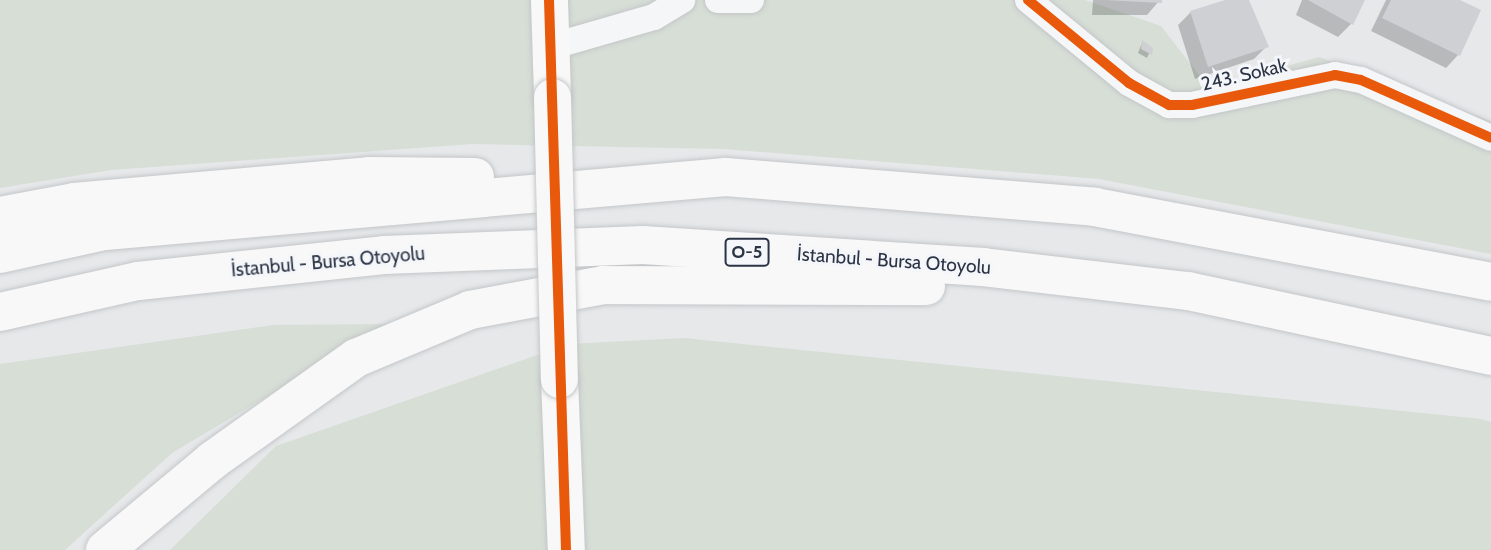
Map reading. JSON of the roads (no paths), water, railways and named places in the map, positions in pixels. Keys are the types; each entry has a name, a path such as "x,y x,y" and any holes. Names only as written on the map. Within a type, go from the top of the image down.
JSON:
{"highway":[{"path":"0,216 74,202 369,176 726,177 1095,206 1491,282"},
{"path":"0,254 105,231 726,177"},
{"name":"İstanbul - Bursa Otoyolu","path":"0,312 138,281 370,256 643,245 983,267 1188,290 1491,359"},
{"name":"O-5","path":"105,550 213,460 356,358 470,310 604,285 942,286 1241,322 1491,359"}],"street":[{"path":"549,0 566,550"},
{"path":"550,47 654,17 682,0"},
{"path":"718,0 751,0"},
{"name":"243. Sokak","path":"1028,0 1129,83 1169,105 1192,105 1335,75 1361,80 1491,138"}]}
